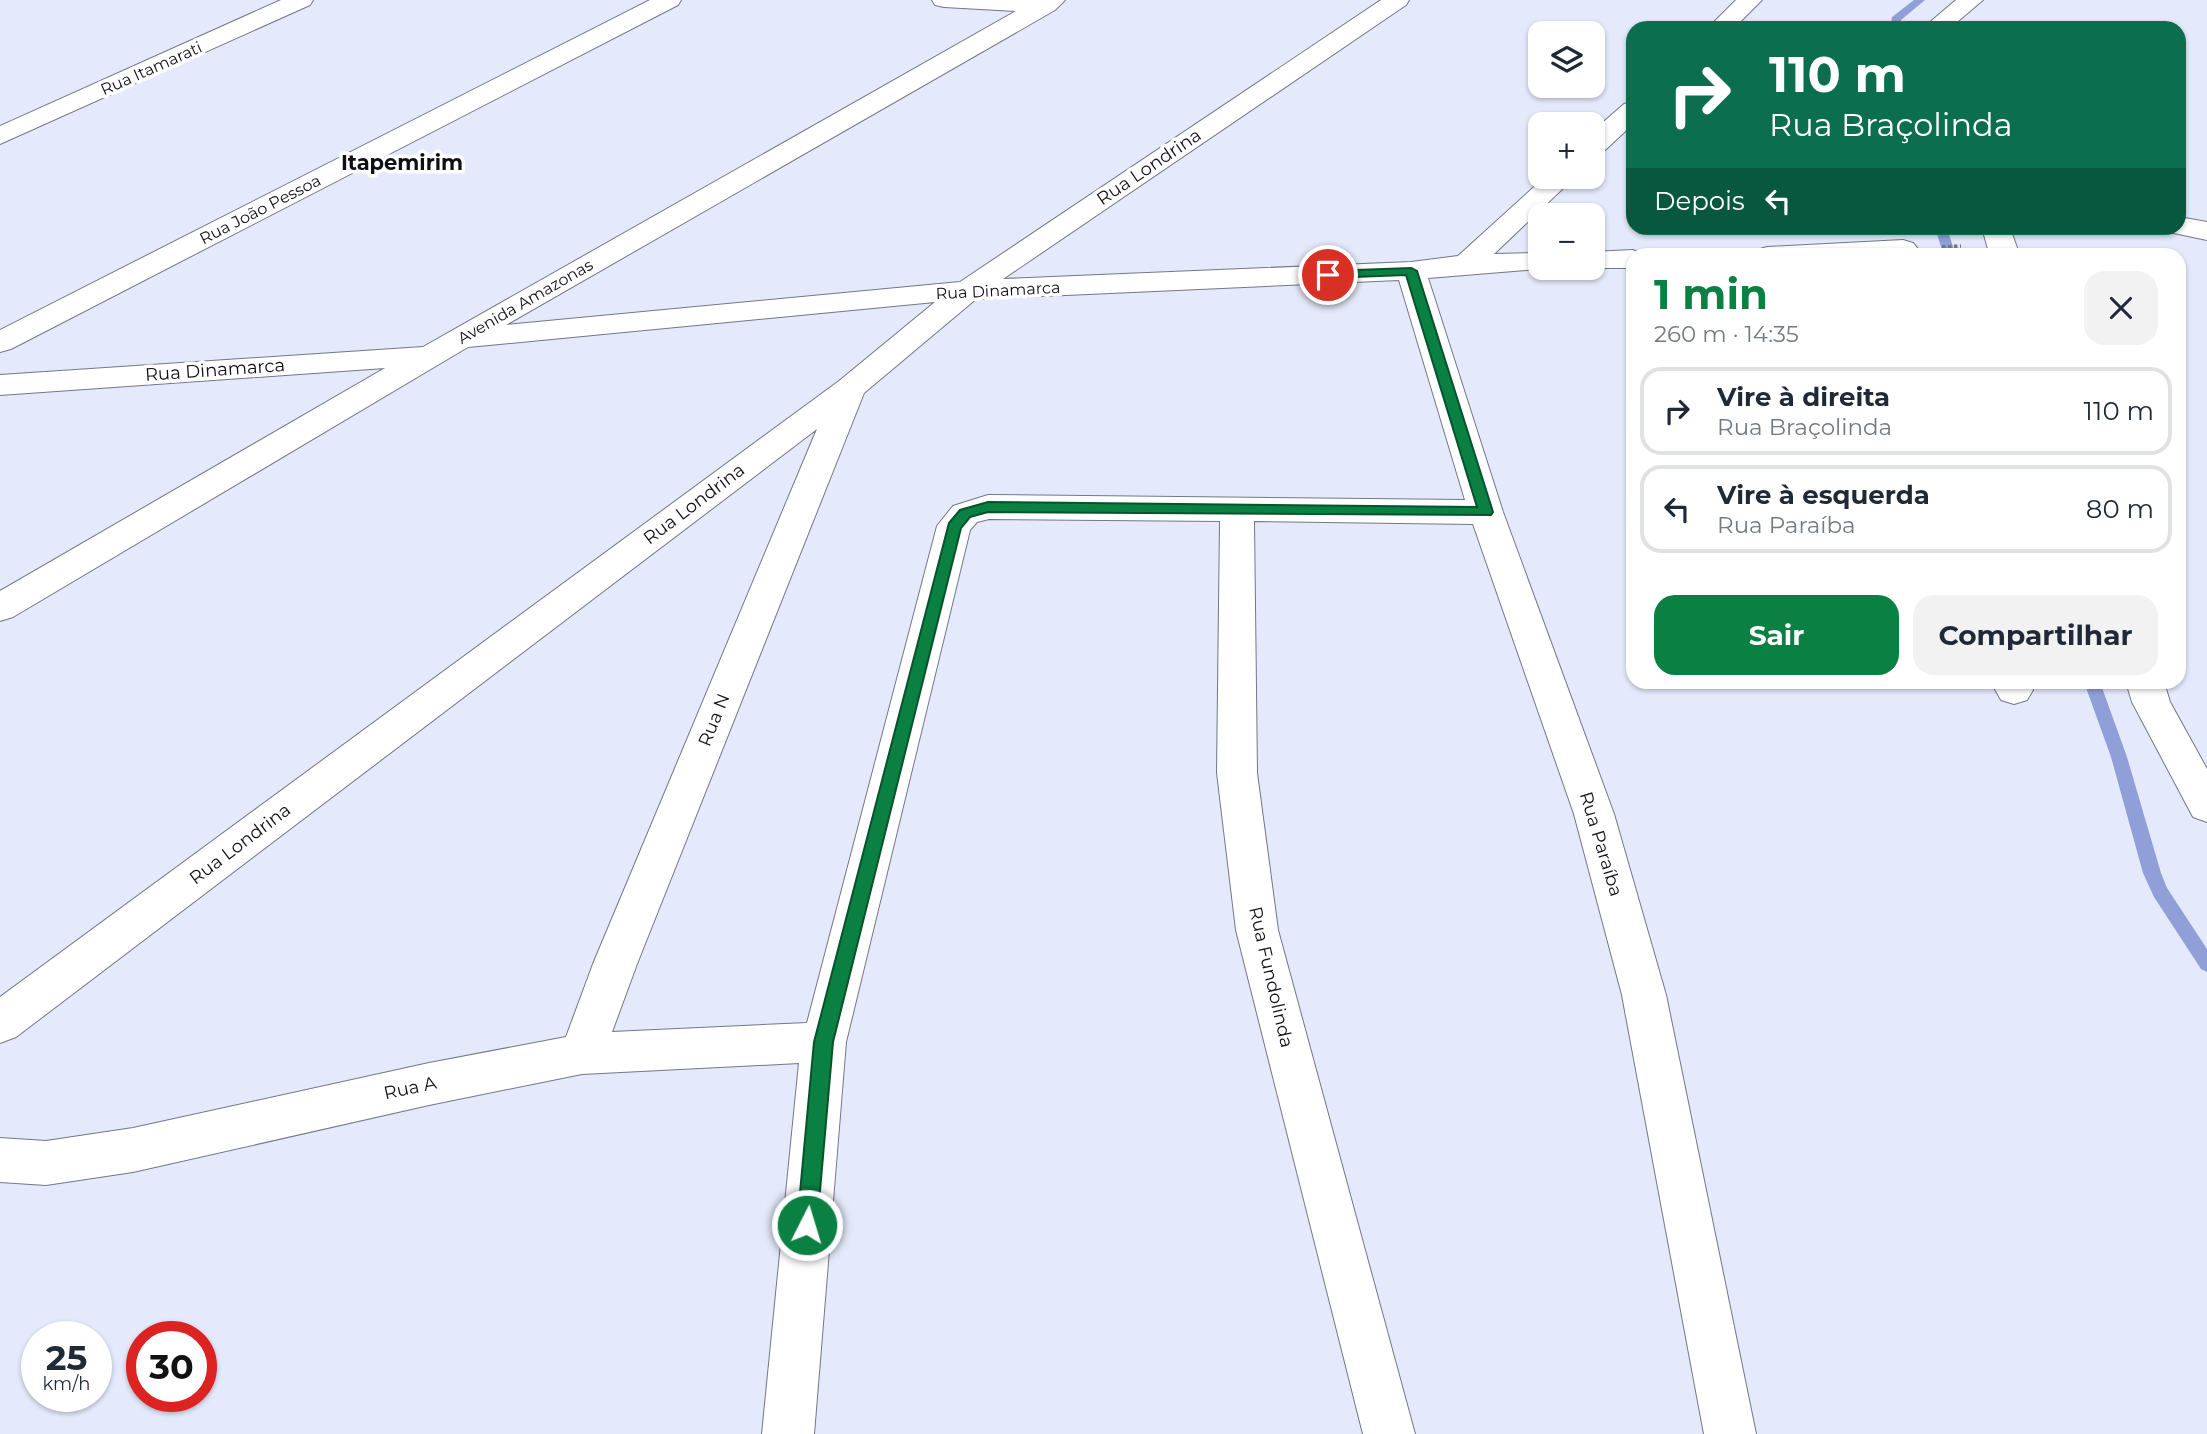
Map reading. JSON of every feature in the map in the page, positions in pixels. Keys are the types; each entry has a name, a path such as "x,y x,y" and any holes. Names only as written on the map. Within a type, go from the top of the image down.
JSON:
{"street":[{"name":"Rua Itamarati","path":"0,136 301,0"},
{"name":"Rua João Pessoa","path":"0,342 669,0"},
{"path":"944,0 1050,2"},
{"name":"Rua Londrina","path":"0,1023 850,388 968,290 1397,0"},
{"path":"1728,21 1750,0"},
{"path":"1944,21 1971,0"},
{"name":"Avenida Amazonas","path":"0,608 430,355 1050,2"},
{"path":"1605,135 1626,116"},
{"path":"1467,264 1548,189"},
{"path":"2186,227 2207,231"},
{"path":"1605,260 1626,259"},
{"name":"Rua Dinamarca","path":"457,340 968,290 1411,271 1467,264 1528,262"},
{"name":"Rua Paraíba","path":"1411,271 1486,512 1594,814 1644,995 1730,1434"},
{"name":"Rua Dinamarca","path":"0,385 430,355"},
{"name":"Rua N","path":"582,1054 630,927 850,388"},
{"path":"788,1434 824,1042 954,526 965,514 988,507 1486,512"},
{"name":"Rua Fundolinda","path":"1237,509 1237,773 1257,930 1389,1434"},
{"path":"2147,689 2151,702 2207,806"},
{"name":"Rua A","path":"0,1160 46,1163 108,1154 429,1084 582,1054 824,1042"}],"waterway":[{"path":"1896,21 1920,0"},
{"path":"1943,235 1947,248"},
{"path":"2095,689 2119,757 2152,873 2160,892 2207,964"}],"district":[{"name":"Itapemirim","path":"402,163"}],"route":[{"path":"807,1225 824,1042 954,526 965,514 988,507 1486,512 1411,271 1328,275"}]}
